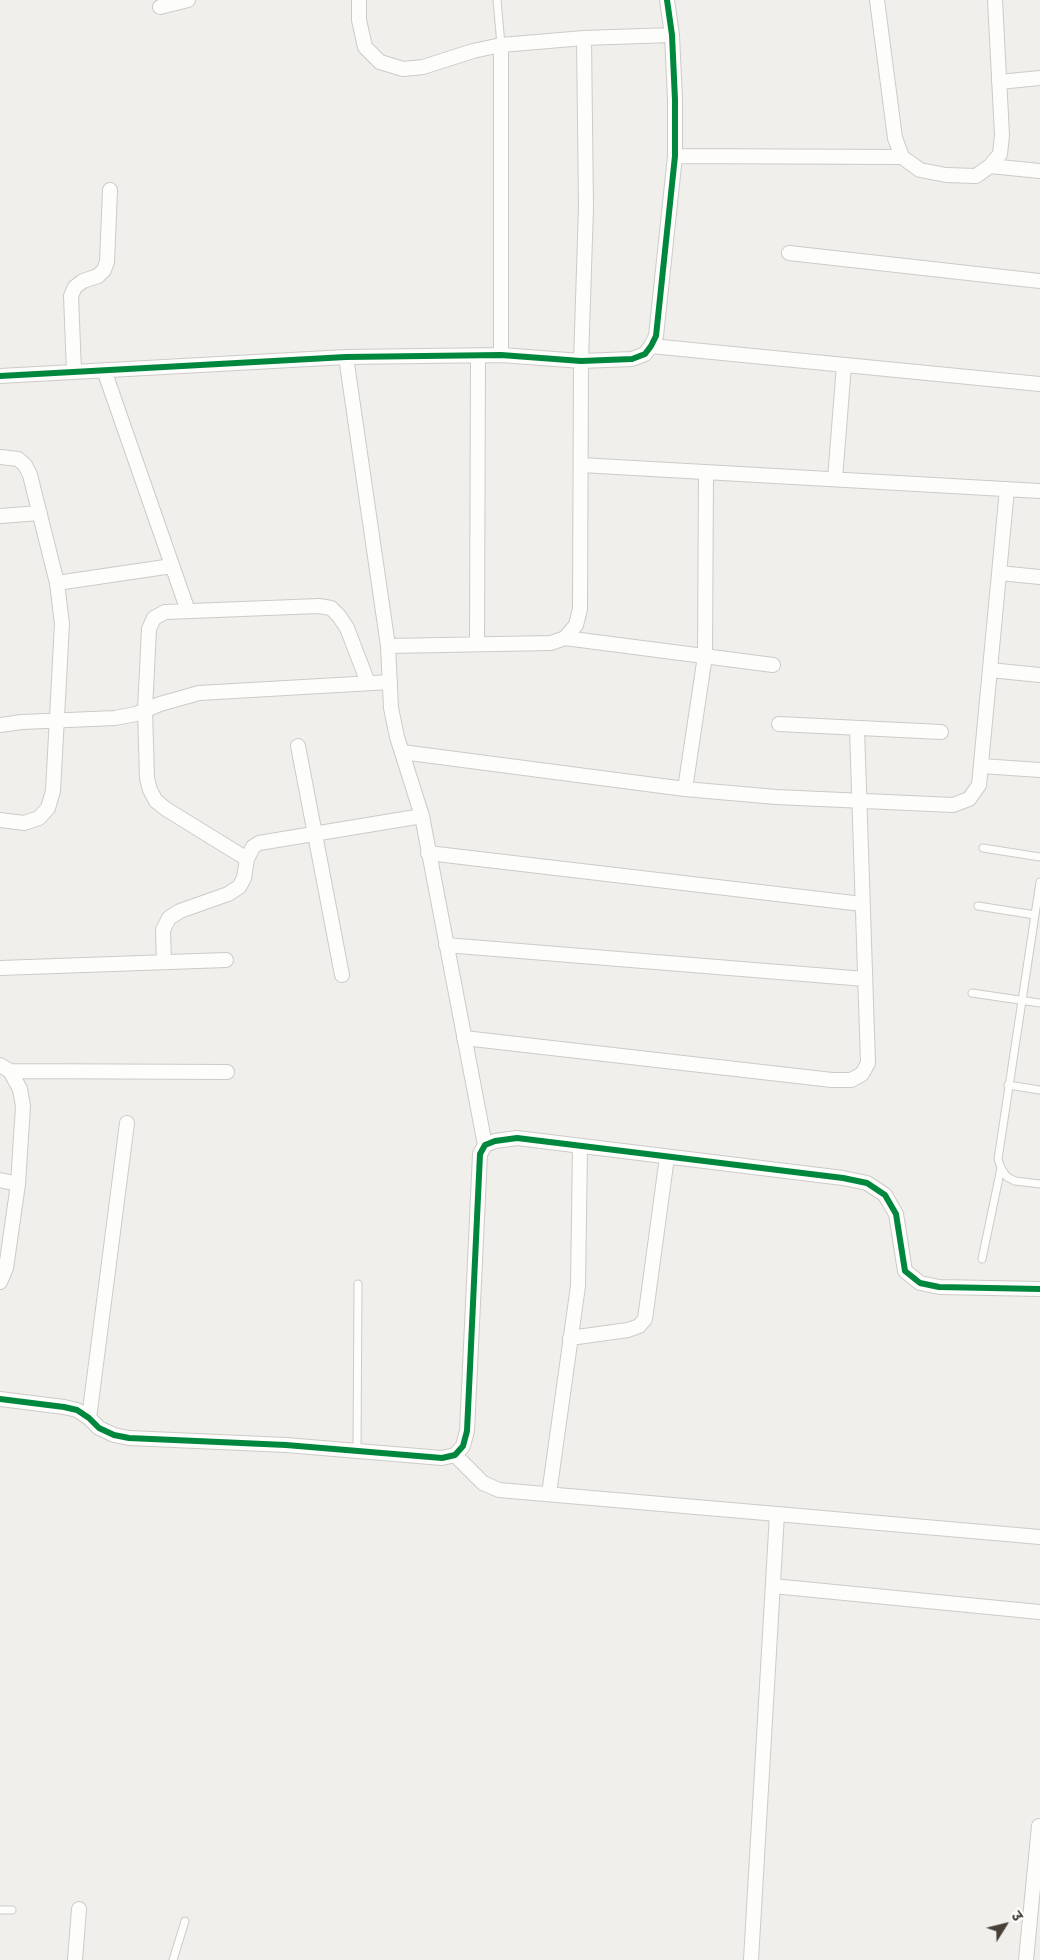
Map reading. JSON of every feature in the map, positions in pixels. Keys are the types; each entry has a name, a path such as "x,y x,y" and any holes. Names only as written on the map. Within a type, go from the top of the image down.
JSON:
{"street":[{"path":"160,6 188,0"},
{"path":"359,0 359,20 365,47 380,62 402,69 423,66 473,50 501,45 584,38 672,35"},
{"path":"0,376 346,357 500,355 581,361 632,359 644,354 656,336 675,156 672,35 667,0"},
{"path":"877,0 895,138 902,157 920,170 946,175 976,176 990,166 1000,154 1002,135 995,0"},
{"path":"565,638 576,625 580,609 581,361 586,208 584,38"},
{"path":"500,355 501,45"},
{"path":"999,82 1040,78"},
{"path":"675,156 902,157"},
{"path":"990,166 1040,171"},
{"path":"74,372 71,296 75,287 83,281 98,276 104,270 107,262 110,190"},
{"path":"789,253 1040,281"},
{"path":"651,346 1040,384"},
{"path":"477,644 478,356"},
{"path":"346,357 388,646 391,708 397,737 422,816 485,1145"},
{"path":"835,479 844,365"},
{"path":"104,370 188,611"},
{"path":"0,457 18,459 25,465 30,475 57,583 62,624 53,791 48,808 39,818 24,823 0,820"},
{"path":"581,465 1040,490"},
{"path":"684,789 704,656 706,472"},
{"path":"402,752 684,789 776,797 953,805 969,799 979,784 1007,489"},
{"path":"0,516 40,513"},
{"path":"57,583 172,566"},
{"path":"999,574 1040,577"},
{"path":"247,859 166,809 156,800 150,790 147,778 145,710 150,629 154,618 165,612 319,606 330,608 340,616 347,628 368,683"},
{"path":"388,646 551,643 565,638 773,666"},
{"path":"990,670 1040,675"},
{"path":"0,724 115,718 136,714 182,696 198,693 390,682"},
{"path":"779,724 941,732"},
{"path":"464,1038 832,1080 850,1080 862,1074 868,1063 856,729"},
{"path":"298,746 342,975"},
{"path":"981,766 1040,770"},
{"path":"164,962 163,930 169,918 180,911 228,894 240,887 252,847 259,842 422,816"},
{"path":"428,853 862,904"},
{"path":"446,946 865,979"},
{"path":"0,968 226,960"},
{"path":"5,1068 227,1072"},
{"path":"0,1282 6,1268 18,1184 23,1106 20,1089 5,1068"},
{"path":"89,1418 127,1123"},
{"path":"0,1399 77,1410 99,1428 114,1435 129,1438 286,1444 442,1458 455,1456 463,1446 467,1431 480,1154 485,1145 495,1140 517,1138 843,1178 867,1183 886,1196 896,1214 905,1271 920,1283 940,1287 1040,1289"},
{"path":"549,1494 578,1286 580,1147"},
{"path":"570,1338 628,1330 639,1326 646,1319 667,1157"},
{"path":"0,1180 18,1184"},
{"path":"455,1456 483,1483 499,1490 1040,1537"},
{"path":"751,1960 777,1514"},
{"path":"773,1586 1040,1612"},
{"path":"1031,1952 1039,1826"},
{"path":"75,1960 79,1909"}],"lane":[{"path":"497,0 501,45"},
{"path":"983,848 1040,857"},
{"path":"1040,882 998,1158 1001,1168 1007,1177 1015,1181 1040,1184"},
{"path":"978,906 1035,915"},
{"path":"972,993 1040,1003"},
{"path":"1008,1086 1040,1090"},
{"path":"982,1259 1001,1168"},
{"path":"356,1450 358,1284"},
{"path":"0,1910 12,1910"},
{"path":"173,1960 185,1921"}],"cycle path":[{"path":"0,376 346,357 501,355 581,361 632,359 645,354 656,336 675,156 672,35 667,0"},
{"path":"0,1399 77,1410 99,1428 114,1435 129,1438 286,1445 442,1458 455,1455 463,1446 467,1431 480,1154 485,1145 495,1141 517,1138 843,1178 867,1183 885,1195 896,1214 905,1271 920,1283 939,1287 1040,1289"}]}
